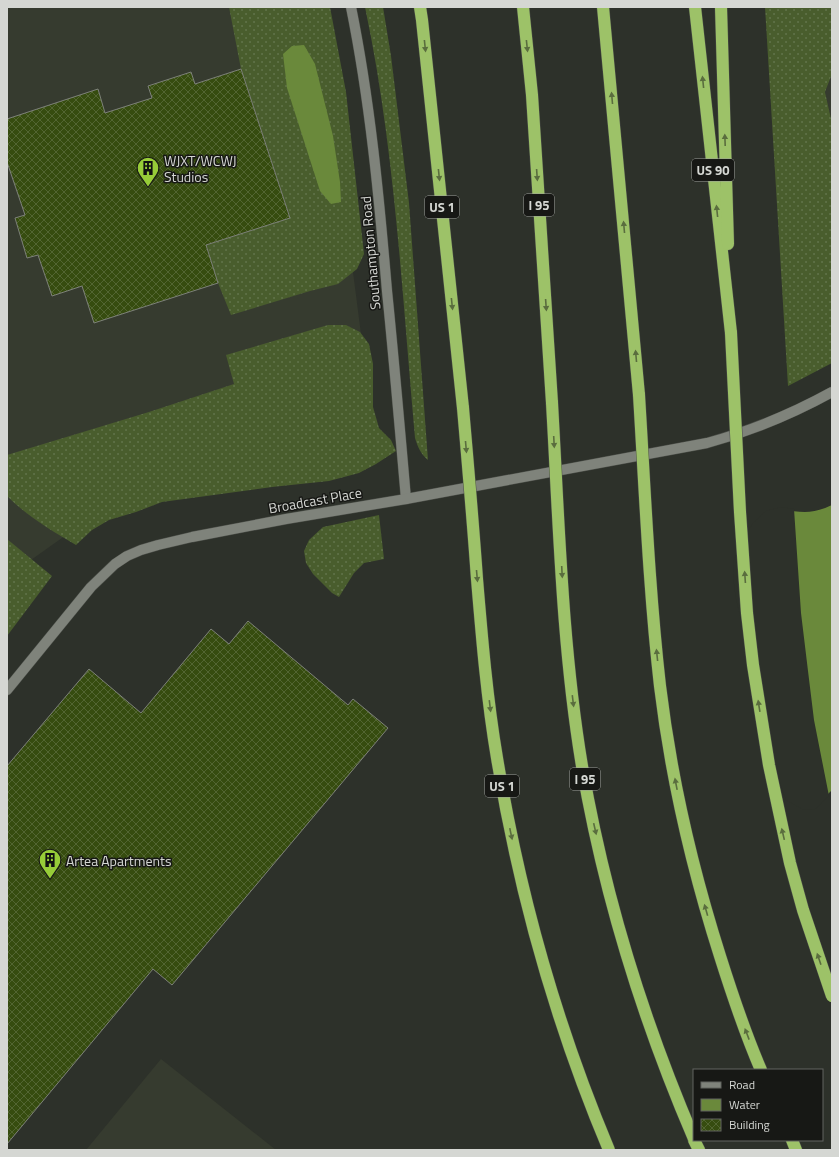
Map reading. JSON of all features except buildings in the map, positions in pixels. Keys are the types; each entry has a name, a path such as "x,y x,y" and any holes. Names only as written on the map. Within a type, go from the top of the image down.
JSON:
{"highway":[{"name":"US 1","path":"420,7 463,408 490,712 506,808 526,898 549,984 580,1077 609,1150"},
{"name":"I 95","path":"523,7 532,95 569,670 581,758 590,809 609,891 628,958 658,1050 693,1138"},
{"path":"603,7 639,395 652,609 660,687 676,784 697,879 711,928 742,1022 761,1069"},
{"name":"US 90","path":"695,7 731,333"},
{"path":"721,7 731,333 740,512 753,665 769,765 790,863 803,910 832,996"},
{"name":"I 95","path":"694,1141 699,1150"}],"street":[{"name":"Southampton Road","path":"350,7 362,71 375,161 406,499"},
{"name":"Broadcast Place","path":"7,690 91,587 115,564 127,556 158,545 192,537 707,443 748,431 790,414 832,392"}],"shaded area":[{"path":"7,7 319,7 367,381 100,511 7,577"},
{"path":"229,7 330,7 346,92 364,254 357,269 338,284 231,315 218,283 206,245 290,217 241,69"},
{"path":"365,7 383,7 391,56 409,203 428,460 417,445 415,438 391,168 384,114"},
{"path":"765,7 832,7 832,74 825,92 832,123 832,363 788,386"},
{"path":"832,74 832,123 825,92"},
{"path":"328,325 346,325 360,332 369,344 373,364 373,407 379,428 391,440 396,451 376,464 359,473 329,481 162,502 109,520 92,530 76,545 31,517 7,496 7,455 149,412 234,384 226,355"},
{"path":"379,515 384,559 364,563 354,573 339,597 332,593 313,574 306,563 304,551 309,540 323,527"},
{"path":"7,539 52,576 7,636"},
{"path":"161,1059 276,1150 86,1150"}],"water":[{"path":"304,45 315,64 333,136 340,182 341,202 331,204 320,191 287,88 283,54 292,46"},
{"path":"832,505 832,790 814,808 782,509 807,512 819,510"}],"pier":[{"path":"781,507 794,509 801,613 808,671 814,720 829,796 814,810 802,809 786,800 778,777 736,599 733,577 734,560 743,539 753,523 766,511"}],"place":[{"name":"WJXT/WCWJ Studios","path":"148,188"},
{"name":"Artea Apartments","path":"50,880"}]}
